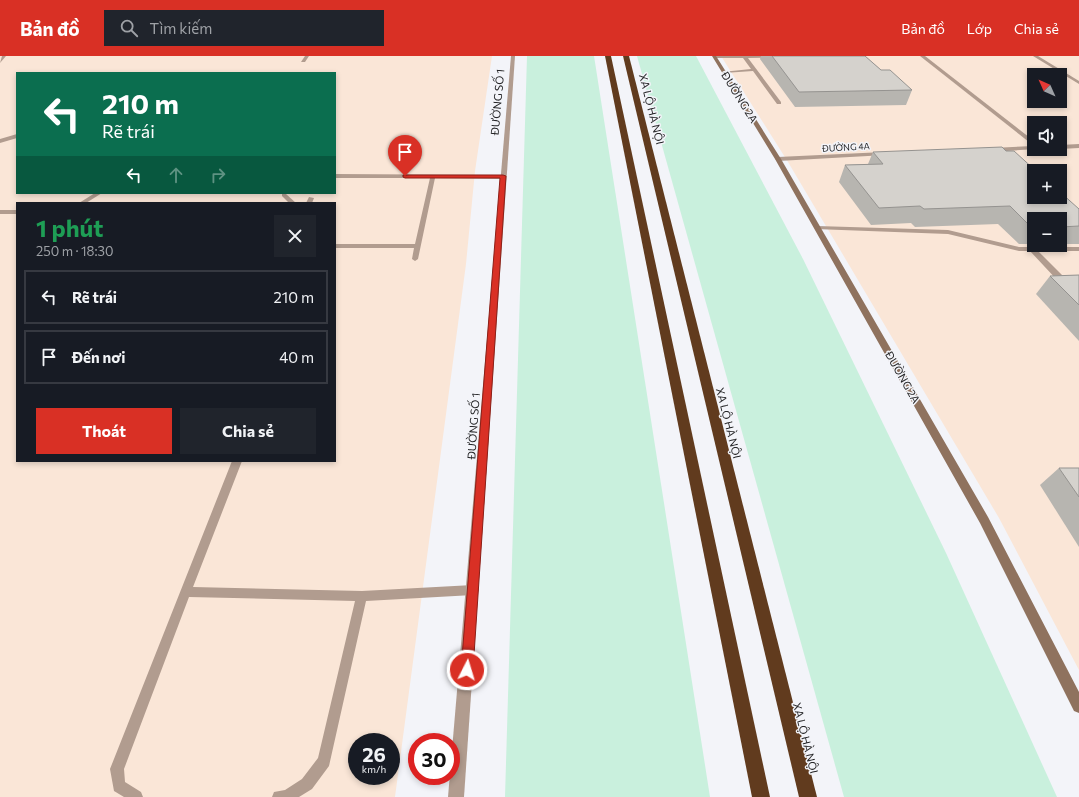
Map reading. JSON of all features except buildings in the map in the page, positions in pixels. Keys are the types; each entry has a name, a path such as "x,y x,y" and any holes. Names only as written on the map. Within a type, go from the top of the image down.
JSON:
{"highway":[{"path":"608,56 761,797"},
{"name":"XA LỘ HÀ NỘI","path":"626,56 808,797"}],"street":[{"path":"0,62 4,56"},
{"name":"ĐƯỜNG SỐ 1","path":"456,797 513,56"},
{"name":"ĐƯỜNG 2A","path":"715,57 778,159 984,520 1078,701"},
{"path":"1067,147 1079,146"},
{"path":"987,150 1027,148"},
{"name":"ĐƯỜNG 4A","path":"778,159 893,154"}],"lane":[{"path":"303,61 307,56"},
{"path":"715,57 793,56"},
{"path":"922,56 1027,138"},
{"path":"1035,56 1079,83"},
{"path":"744,57 780,103"},
{"path":"724,72 754,70"},
{"path":"0,141 16,136"},
{"path":"336,176 503,176"},
{"path":"415,260 433,176"},
{"path":"84,202 97,194"},
{"path":"284,195 292,202"},
{"path":"0,212 16,212"},
{"path":"818,228 948,232 998,245 1027,249"},
{"path":"336,246 418,246"},
{"path":"1067,249 1079,249"},
{"path":"1035,252 1061,279"},
{"path":"136,797 119,786 117,769 185,592 238,462"},
{"path":"185,592 362,596 473,590"},
{"path":"279,797 287,797 307,784 324,761 362,596"}],"shaded area":[{"path":"0,56 492,56 475,171 466,264 400,759 400,733 348,733 348,785 397,785 395,797 0,797"},
{"path":"721,56 1079,56 1079,670 999,518 788,162"}],"green space":[{"path":"527,56 594,56 710,797 505,797"},
{"path":"637,56 696,56 803,259 946,553 1057,797 844,797"}],"route":[{"path":"405,176 503,176 467,670"}]}
